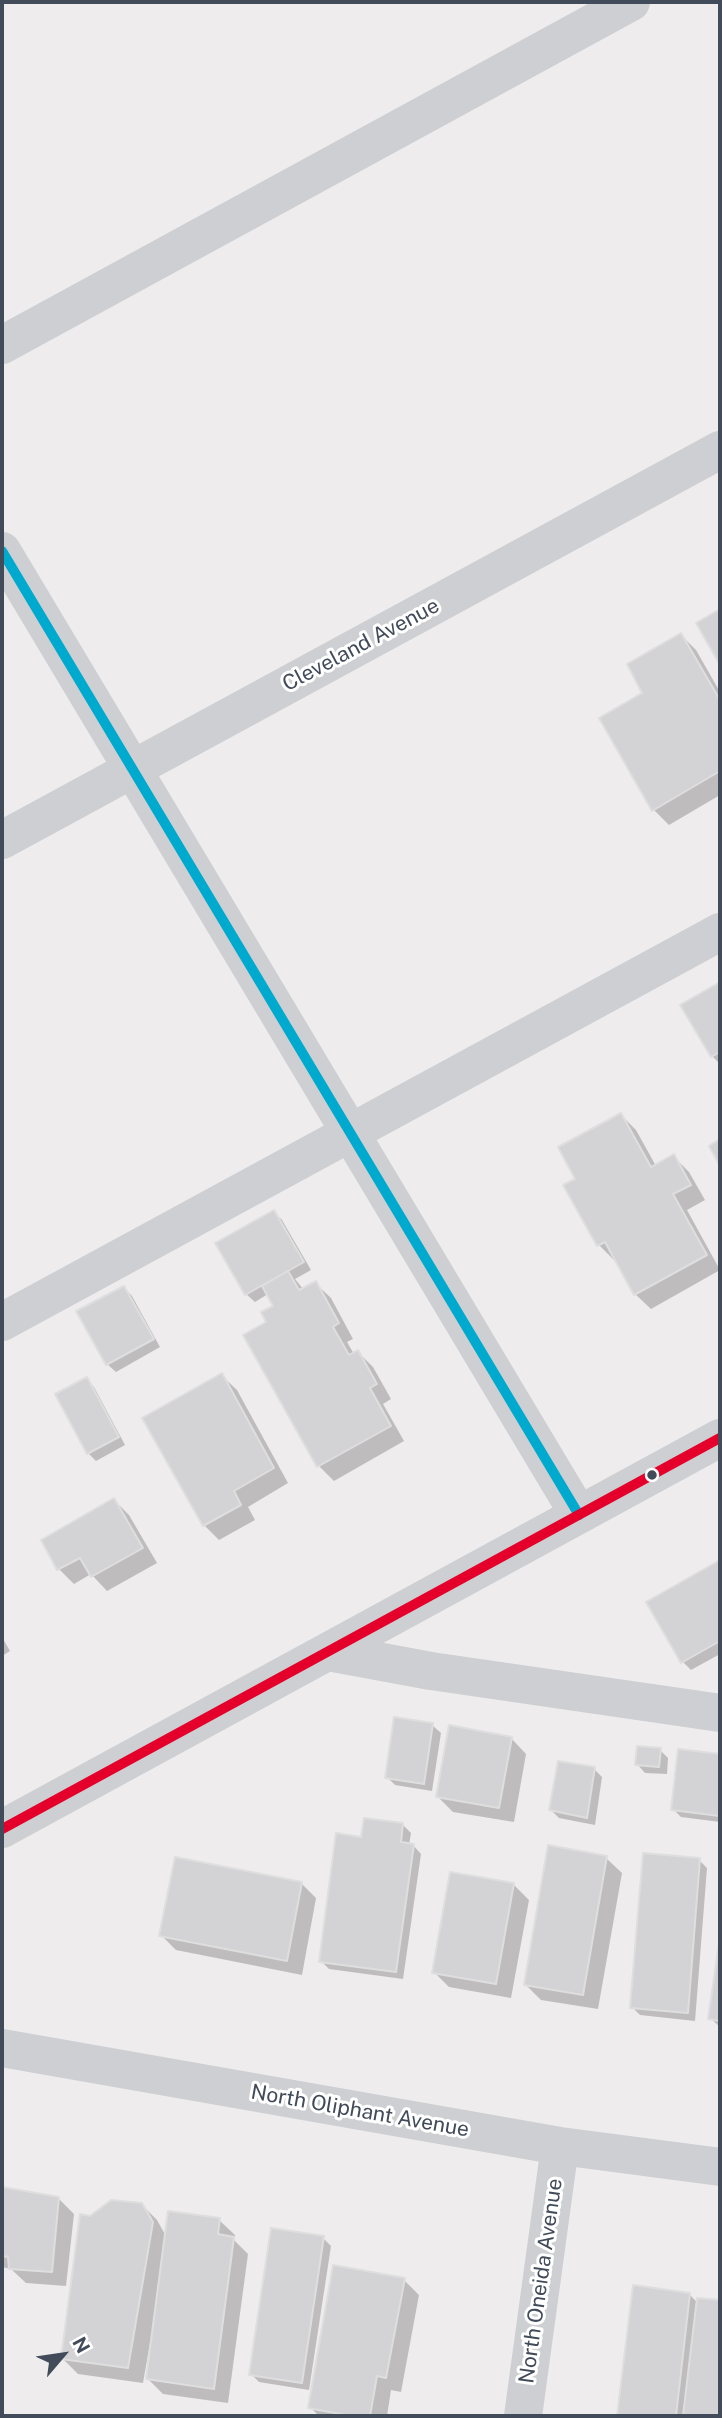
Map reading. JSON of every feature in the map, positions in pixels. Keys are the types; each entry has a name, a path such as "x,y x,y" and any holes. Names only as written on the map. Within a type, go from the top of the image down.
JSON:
{"street":[{"path":"2,345 631,2"},
{"name":"Cleveland Avenue","path":"2,840 720,450"},
{"path":"2,551 579,1515"},
{"path":"2,1322 720,932"},
{"path":"2,1829 720,1438"},
{"path":"328,1652 431,1671 720,1713"},
{"name":"North Oliphant Avenue","path":"2,2048 560,2146 720,2167"},
{"name":"North Oneida Avenue","path":"523,2416 560,2146"}],"building":[{"path":"720,609 720,665 696,623"},
{"path":"681,633 720,700 720,771 652,811 599,718 642,693 627,664"},
{"path":"720,982 720,1052 711,1057 680,1005"},
{"path":"621,1113 651,1167 674,1154 691,1185 673,1194 707,1255 634,1295 605,1242 597,1246 563,1185 575,1179 558,1147"},
{"path":"720,1139 720,1166 709,1146"},
{"path":"274,1210 304,1262 245,1295 215,1243"},
{"path":"288,1271 299,1290 316,1281 339,1323 333,1327 349,1355 358,1350 377,1384 370,1388 391,1426 317,1467 243,1335 266,1322 261,1312 273,1306 262,1286"},
{"path":"124,1286 154,1339 106,1365 76,1311"},
{"path":"222,1373 274,1468 234,1491 241,1505 203,1526 142,1418"},
{"path":"87,1377 119,1437 87,1454 55,1394"},
{"path":"114,1498 143,1548 91,1577 80,1558 57,1570 41,1540"},
{"path":"720,1560 720,1641 681,1663 646,1602"},
{"path":"394,1717 433,1723 424,1784 385,1778"},
{"path":"449,1725 512,1737 499,1808 436,1797"},
{"path":"637,1746 661,1748 659,1767 635,1765"},
{"path":"678,1749 720,1754 720,1816 671,1810"},
{"path":"558,1761 595,1767 587,1818 549,1810"},
{"path":"364,1818 403,1823 401,1842 414,1844 396,1972 319,1962 336,1833 361,1837"},
{"path":"548,1845 607,1856 583,1995 524,1985"},
{"path":"643,1853 700,1858 688,2013 630,2008"},
{"path":"175,1857 302,1882 287,1961 159,1936"},
{"path":"450,1872 514,1883 496,1984 432,1973"},
{"path":"720,1937 720,2021 708,2019"},
{"path":"2,2187 59,2197 52,2272 9,2269 8,2257 2,2256"},
{"path":"111,2200 142,2203 153,2222 128,2368 61,2359 80,2214 90,2216"},
{"path":"168,2211 220,2218 218,2234 234,2237 214,2389 146,2379"},
{"path":"271,2228 324,2236 302,2383 249,2375"},
{"path":"333,2265 405,2278 386,2378 377,2376 370,2416 351,2416 308,2408"},
{"path":"633,2285 690,2293 676,2416 617,2416"},
{"path":"697,2298 720,2300 720,2416 683,2416"}],"transit line":[{"path":"2,551 579,1515"},
{"path":"2,1829 720,1438"}]}
